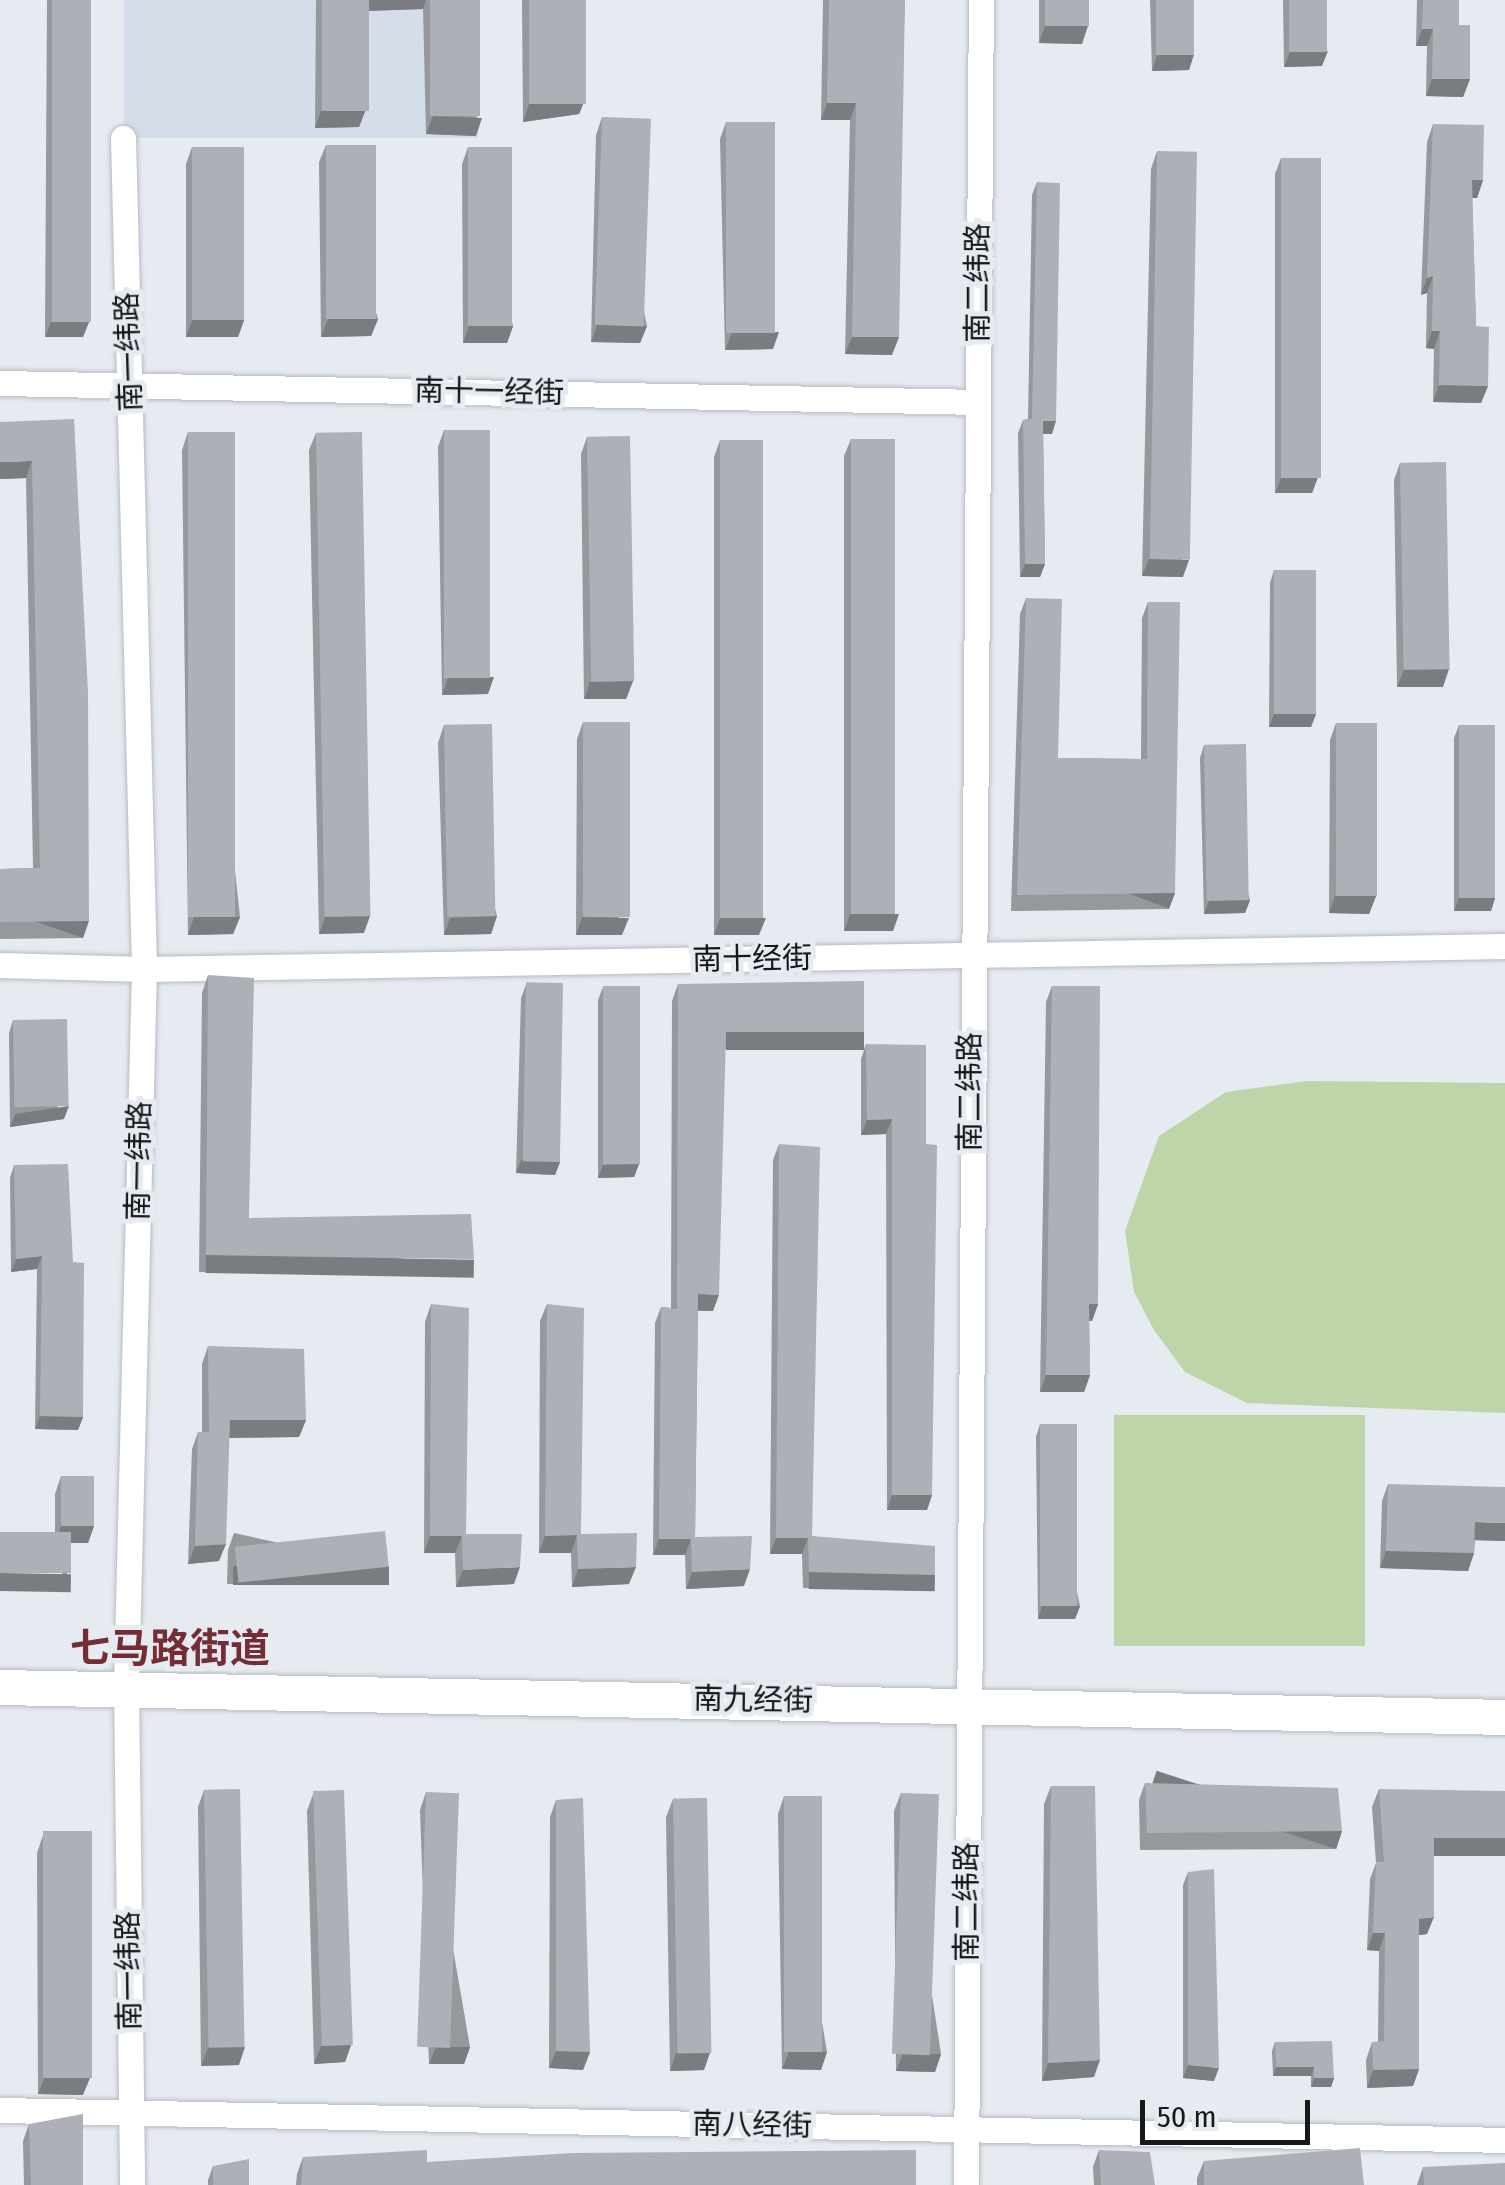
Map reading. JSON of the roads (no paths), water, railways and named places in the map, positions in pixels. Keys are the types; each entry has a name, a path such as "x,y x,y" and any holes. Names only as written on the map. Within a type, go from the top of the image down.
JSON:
{"main road":[{"name":"南九经街","path":"0,1688 126,1686 1505,1717"}],"street":[{"name":"南二纬路","path":"966,2185 970,955 980,0"},
{"name":"南一纬路","path":"124,138 144,969 126,1686 132,2185"},
{"name":"南十一经街","path":"0,383 978,402"},
{"name":"南十经街","path":"0,965 144,969 1505,946"},
{"name":"南八经街","path":"0,2110 1505,2140"}],"district":[{"name":"七马路街道","path":"170,1649"}]}
